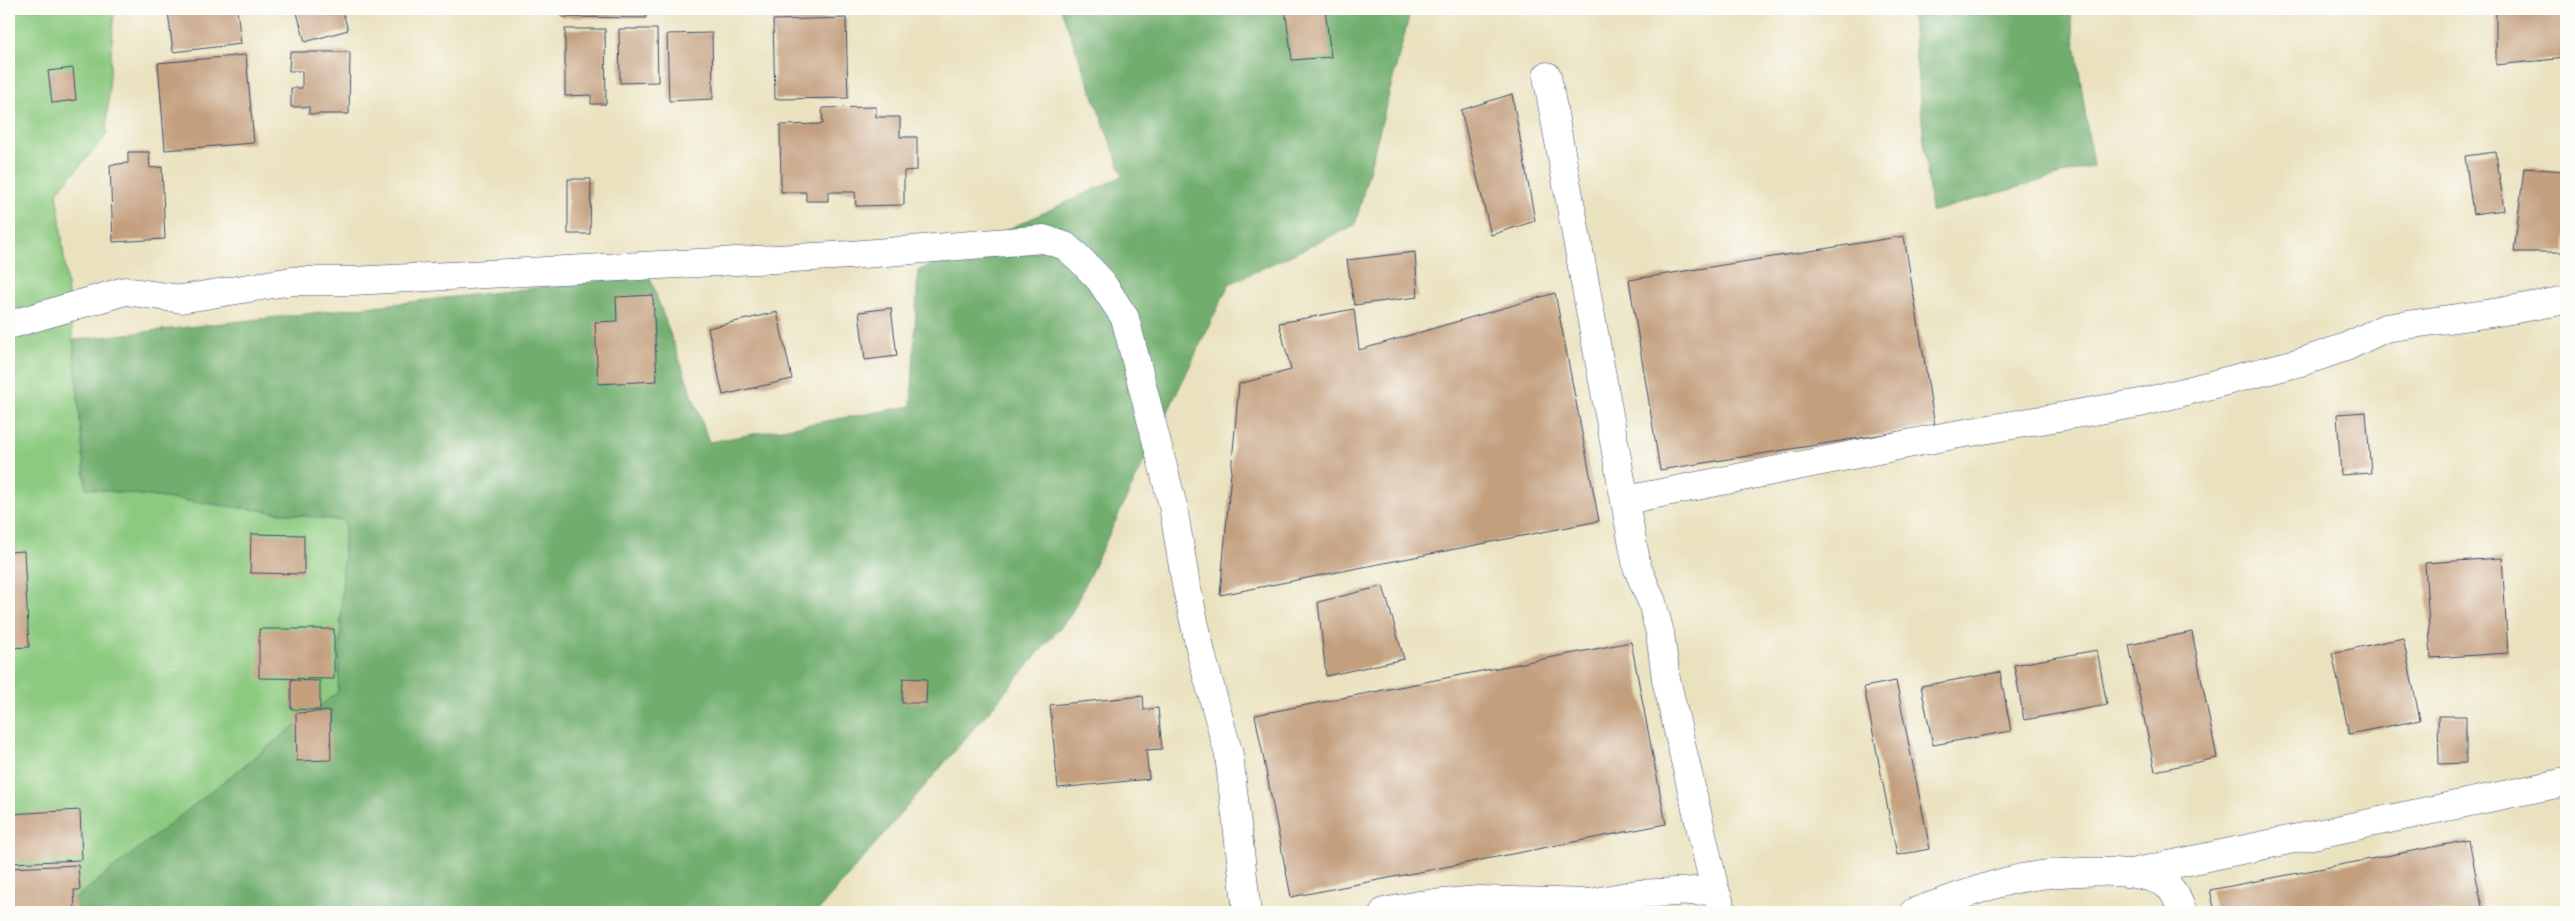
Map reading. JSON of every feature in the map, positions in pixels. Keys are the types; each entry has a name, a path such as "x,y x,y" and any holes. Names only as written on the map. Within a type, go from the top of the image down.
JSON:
{"street":[{"path":"1384,912 1419,905 1479,900 1591,903 1638,894 1719,901 1666,679 1660,633 1652,602 1638,567 1547,76"},
{"path":"9,325 125,290 181,299 292,281 352,281 851,255 1044,239 1065,246 1100,280 1125,318 1135,352 1149,416 1173,506 1186,585 1202,656 1230,755 1247,912"},
{"path":"1626,500 1948,436 2140,403 2305,361 2346,347 2385,328 2566,300"},
{"path":"1914,912 2008,881 2073,873 2131,873 2566,782"},
{"path":"2131,873 2163,882 2174,892 2182,912"}],"green space":[{"path":"9,9 114,9 106,136 57,192 86,488 345,521 338,692 58,912 9,912"},
{"path":"1061,9 1411,9 1355,225 1229,284 1070,616 817,912 58,912 338,692 345,521 86,488 73,340 649,275 709,442 911,406 918,271 1123,176"},
{"path":"1911,9 2070,9 2093,166 1931,212"}],"building":[{"path":"192,9 237,9 241,44 173,52 168,12"},
{"path":"296,9 342,9 348,30 305,42"},
{"path":"561,9 646,9 646,18 561,17"},
{"path":"1285,9 1325,9 1331,57 1292,60"},
{"path":"2496,9 2566,9 2566,58 2496,65"},
{"path":"846,18 848,98 775,99 773,20"},
{"path":"565,29 605,29 606,104 591,104 591,95 565,96"},
{"path":"619,29 657,29 658,82 620,83"},
{"path":"712,33 713,99 669,101 667,34"},
{"path":"290,52 350,52 349,114 309,114 309,107 291,107 291,88 302,88 302,71 289,71"},
{"path":"246,55 254,143 165,150 158,63"},
{"path":"73,68 76,100 52,103 48,71"},
{"path":"1512,94 1535,221 1491,235 1461,110"},
{"path":"876,107 876,117 900,117 900,137 917,137 917,170 904,171 904,205 856,206 855,192 828,192 828,201 806,201 806,192 781,192 780,125 823,124 822,108"},
{"path":"128,152 149,152 150,168 162,167 165,239 113,242 110,165 128,163"},
{"path":"2496,152 2504,210 2473,214 2465,156"},
{"path":"2524,168 2566,171 2566,252 2514,252"},
{"path":"568,179 591,179 590,234 568,234"},
{"path":"1904,236 1935,426 1660,470 1629,280"},
{"path":"1415,252 1418,297 1354,305 1347,260"},
{"path":"1555,293 1599,521 1220,595 1239,384 1291,370 1279,323 1354,309 1359,350"},
{"path":"653,295 657,381 598,384 595,322 617,321 616,297"},
{"path":"891,308 897,356 865,360 859,312"},
{"path":"777,312 792,379 723,395 708,328"},
{"path":"2366,412 2371,473 2341,475 2337,414"},
{"path":"251,534 304,535 304,574 250,573"},
{"path":"24,551 29,647 9,648 9,552"},
{"path":"2502,558 2508,653 2431,658 2425,563"},
{"path":"1383,586 1404,659 1326,676 1318,602"},
{"path":"259,629 334,629 334,679 259,678"},
{"path":"2192,632 2217,758 2155,771 2129,645"},
{"path":"2403,638 2420,720 2349,734 2332,653"},
{"path":"1631,642 1666,824 1291,897 1255,715"},
{"path":"2097,650 2107,705 2024,720 2014,665"},
{"path":"2000,672 2011,731 1933,745 1921,686"},
{"path":"903,678 927,679 926,703 902,703"},
{"path":"291,680 320,681 320,710 291,709"},
{"path":"1896,681 1930,849 1897,855 1864,687"},
{"path":"1143,696 1144,710 1158,708 1162,749 1146,750 1149,779 1058,788 1050,705"},
{"path":"330,711 331,760 297,761 296,713"},
{"path":"2438,716 2466,716 2466,763 2439,764"},
{"path":"80,810 82,860 9,863 9,814"},
{"path":"2469,840 2483,912 2215,912 2210,890"},
{"path":"78,865 80,890 74,890 75,910 9,912 9,868"}]}
